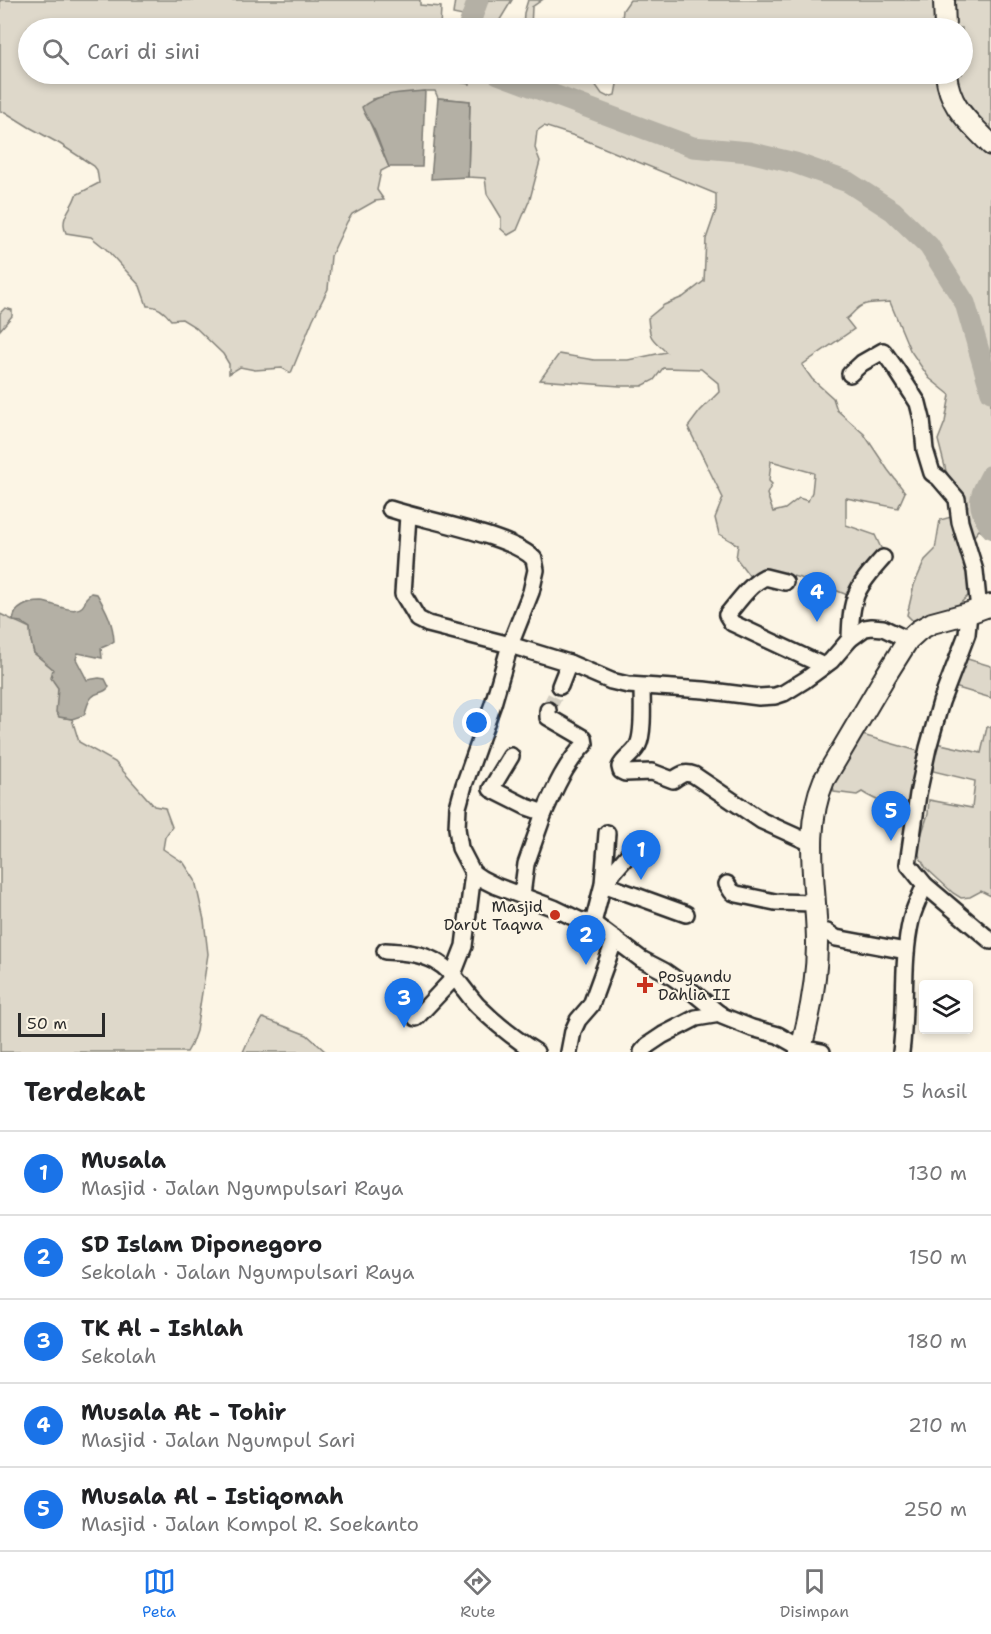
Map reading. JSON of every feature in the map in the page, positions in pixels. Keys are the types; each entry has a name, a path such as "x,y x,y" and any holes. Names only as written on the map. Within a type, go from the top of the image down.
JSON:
{"main road":[{"path":"944,0 945,18"},
{"path":"948,84 950,96 958,109 991,145"},
{"path":"800,1050 811,1009 816,959 813,844 815,810 819,792 908,640 919,630 932,623 980,609"}],"street":[{"path":"850,374 862,363 883,351 918,403 925,450 932,473 957,499 960,522 975,571 980,609 941,702 928,748 918,794 908,864 925,885 989,937"},
{"path":"390,509 505,542 525,550 534,559 536,570 531,592 510,645 493,704 458,807 457,828 460,848 473,873 482,879 579,920 593,923 641,958 684,985 720,1014 752,1028 778,1035 800,1050 822,1052"},
{"path":"408,515 402,590 406,602 418,619 428,624 569,663 610,681 628,686 704,690 759,697 775,696 784,693 831,661 850,639 865,628 883,628 908,640"},
{"path":"850,639 851,612 856,594 860,585 883,558"},
{"path":"785,582 765,577 760,579 727,615 732,623 824,666"},
{"path":"560,686 569,663"},
{"path":"642,687 641,736 638,747 623,761 621,771 625,773 652,772 673,780 683,773 694,775 762,821 813,844"},
{"path":"522,895 526,864 544,813 573,756 585,744 584,738 548,717 549,710"},
{"path":"491,789 511,756"},
{"path":"464,785 491,789 544,813"},
{"path":"593,923 603,884 607,833"},
{"path":"603,884 634,848"},
{"path":"416,1018 450,982 464,946 473,873"},
{"path":"603,884 686,914"},
{"path":"727,884 736,894 775,902 815,903"},
{"path":"902,1052 906,951 912,918 925,885"},
{"path":"816,930 827,932 836,938 906,951"},
{"path":"569,1052 573,1031 578,1020 591,1005 615,939"},
{"path":"385,951 417,954 436,962 453,974 476,1004 520,1042 536,1052"},
{"path":"642,1052 663,1035 696,1018 720,1014"}],"shaded area":[{"path":"0,0 420,0 420,5 441,7 440,18 18,18 18,84 595,84 602,94 608,97 615,95 617,84 973,84 973,18 622,18 623,10 630,0 991,0 991,538 979,530 964,548 969,595 955,608 917,625 907,615 914,585 925,560 935,550 940,520 966,513 968,506 946,471 938,440 945,422 950,395 929,378 910,350 890,302 860,306 846,319 854,329 802,365 812,379 833,398 837,410 864,434 905,492 898,508 846,498 846,525 875,535 881,548 887,551 883,571 871,583 860,600 815,582 774,571 751,578 736,558 738,545 719,534 715,518 723,498 688,427 719,392 718,383 701,369 663,368 654,380 642,386 540,380 559,354 594,360 628,360 666,352 652,338 648,318 664,305 683,297 704,281 706,239 716,210 716,194 575,136 544,126 537,131 535,148 540,161 530,199 517,230 508,235 501,229 501,217 487,194 485,178 468,177 470,101 438,98 435,91 372,99 370,123 389,167 381,171 377,190 384,200 375,201 352,214 347,222 331,256 328,289 291,373 282,368 255,370 240,367 229,374 229,364 223,354 195,327 182,319 171,320 160,310 147,306 140,286 106,249 91,237 66,233 65,218 76,195 99,183 94,166 0,111","holes":["771,461 814,473 812,492 808,501 799,498 785,509 773,512 767,494 772,484 769,481"]},
{"path":"455,0 512,0 501,18 463,18 463,16 453,14"},
{"path":"528,0 542,0 532,7 531,18 524,18"},
{"path":"425,91 422,167 389,167 362,107 376,98"},
{"path":"438,98 470,101 468,177 431,179"},
{"path":"5,308 12,310 12,316 0,330 0,313"},
{"path":"91,593 97,594 106,611 111,622 114,641 101,648 102,658 78,653 76,659 87,680 105,679 109,687 92,697 84,715 72,719 59,717 56,712 58,688 51,678 53,669 34,653 30,628 21,622 13,621 14,616 21,607 35,602 74,610 84,605"},
{"path":"0,614 30,628 34,653 53,669 58,688 60,717 72,719 79,742 115,762 154,806 165,808 172,827 165,837 163,849 184,863 195,880 204,920 208,954 196,1031 187,1052 0,1052"},
{"path":"964,658 991,666 991,698 951,686"},
{"path":"987,727 991,727 991,896 981,891 970,897 961,898 926,868 918,854 928,814 929,800 972,808 975,781 933,771 936,743 981,753"},
{"path":"859,734 918,751 912,796 907,814 862,792 857,795 834,792 832,781"},
{"path":"263,1018 307,1035 326,1052 243,1052"}],"waterway":[{"path":"472,18 478,0"},
{"path":"525,84 693,147 749,152 795,163 848,182 893,211 929,246 965,303 991,392"},
{"path":"991,475 980,502 991,528"}],"tunnel":[{"path":"548,710 560,686"}],"place":[{"name":"Musala At - Tohir","path":"817,622"},
{"name":"Musala Al - Istiqomah","path":"891,841"},
{"name":"Musala","path":"641,880"},
{"name":"Masjid Darut Taqwa","path":"555,915"},
{"name":"SD Islam Diponegoro","path":"586,965"},
{"name":"Posyandu Dahlia II","path":"645,985"},
{"name":"TK Al - Ishlah","path":"404,1028"}]}
